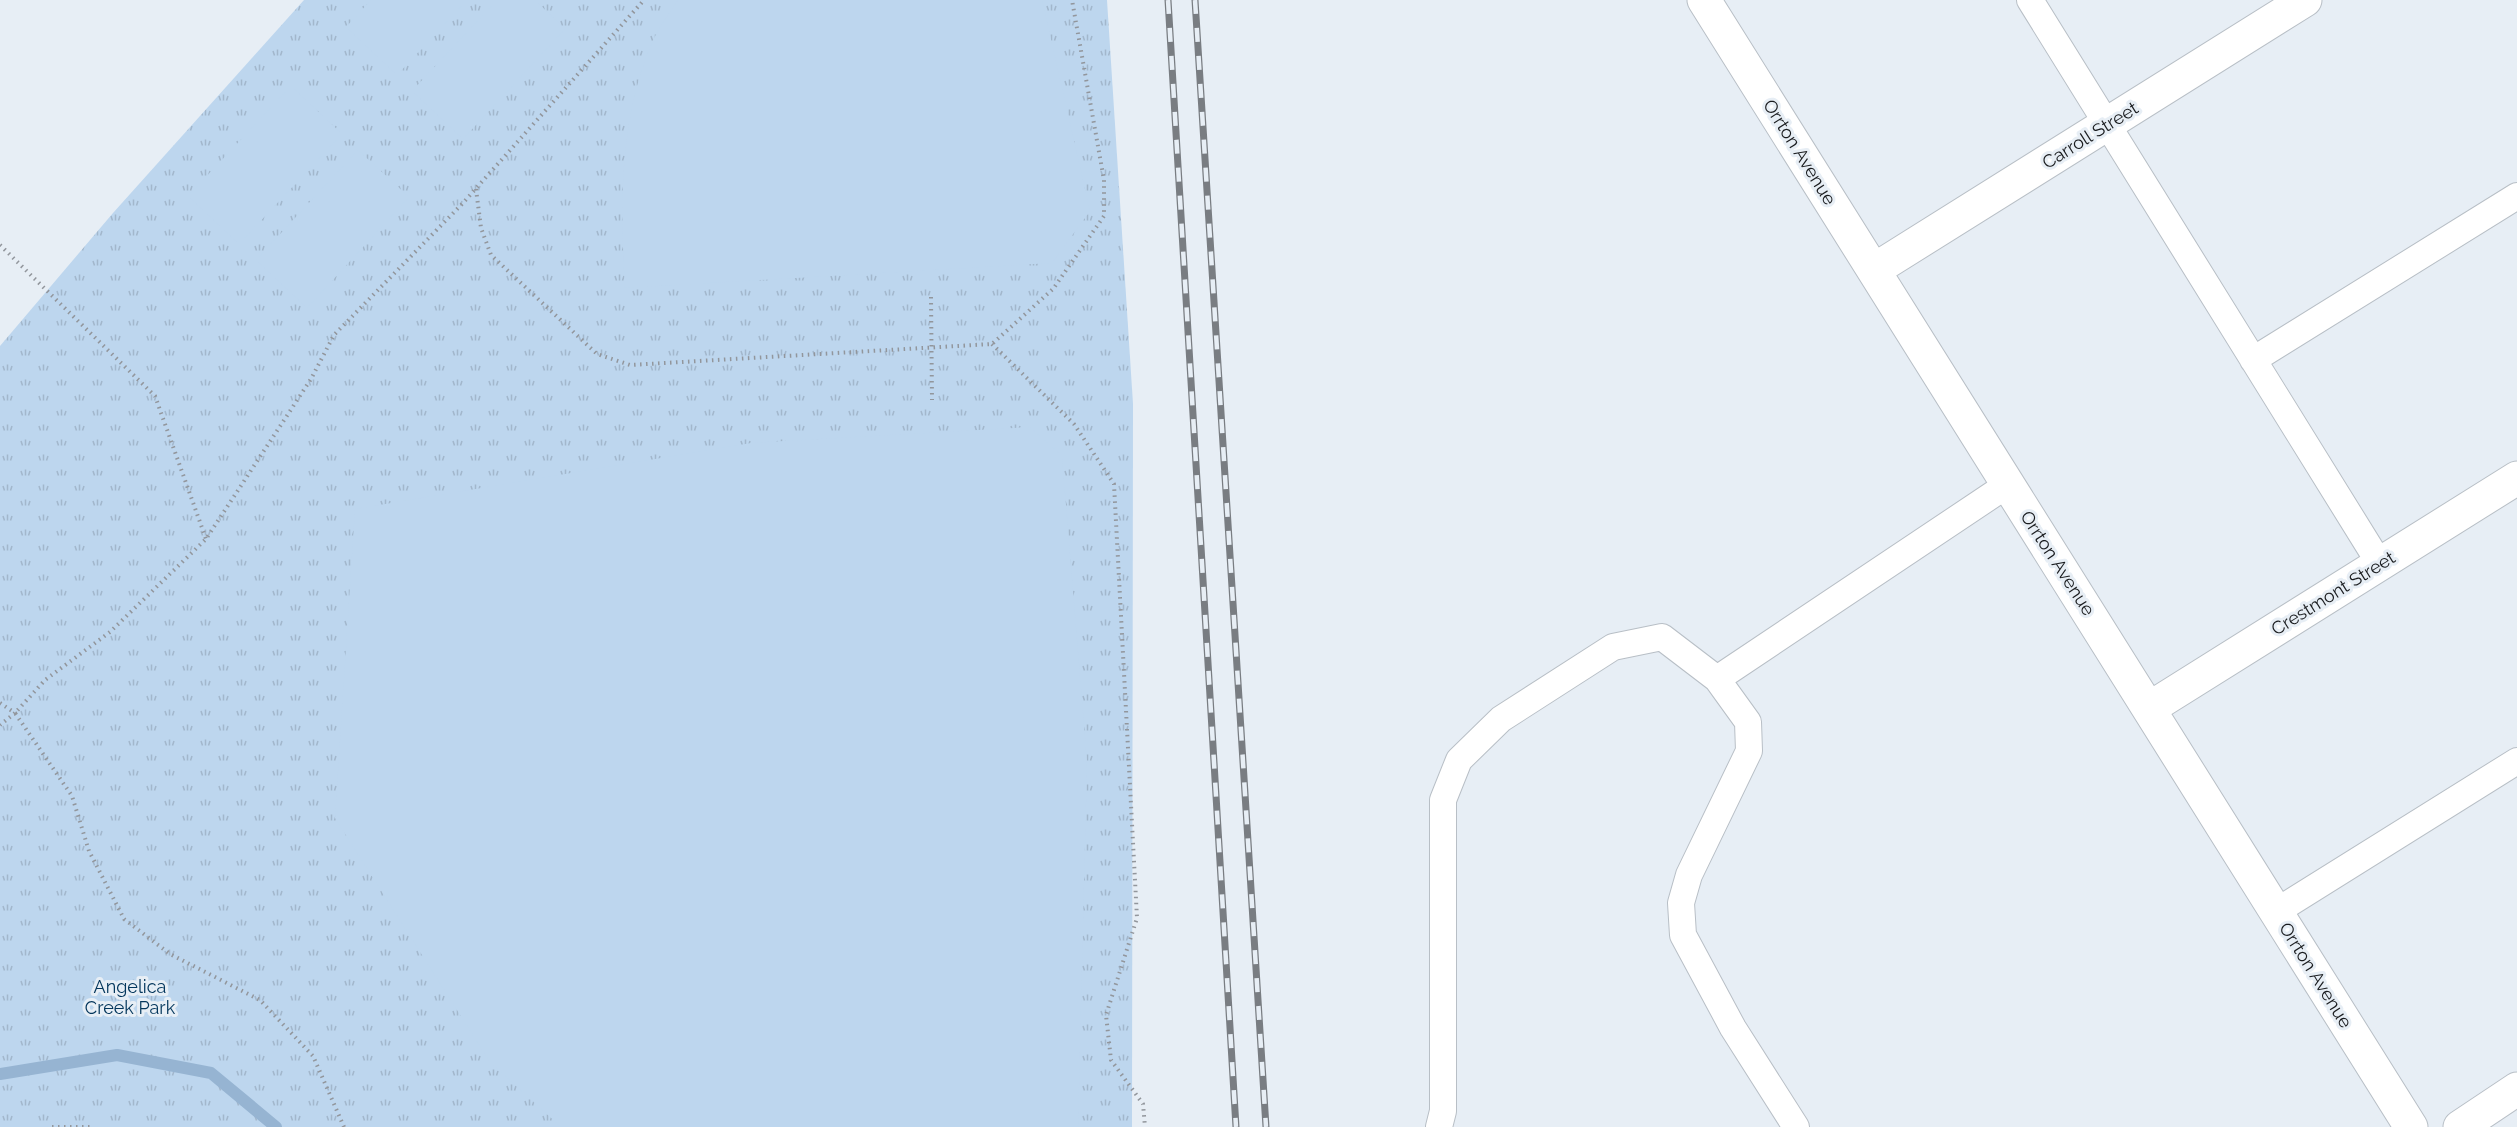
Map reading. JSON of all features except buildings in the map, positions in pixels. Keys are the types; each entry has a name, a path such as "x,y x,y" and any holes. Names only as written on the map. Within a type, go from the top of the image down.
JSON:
{"street":[{"name":"Orrton Avenue","path":"1704,0 2007,485 2150,708 2410,1127"},
{"name":"Carroll Street","path":"1874,270 2305,0"},
{"name":"Crestmont Street","path":"2150,708 2517,478"},
{"path":"2460,1127 2517,1089"}],"lane":[{"path":"2030,0 2380,564"},
{"path":"2253,360 2517,196"},
{"path":"1717,679 2007,485"},
{"path":"1439,1127 1443,1111 1443,800 1458,760 1501,718 1613,647 1662,637 1717,679 1748,722 1749,752 1689,875 1681,903 1683,935 1733,1028 1796,1127"},
{"path":"2277,911 2517,761"}],"path":[{"path":"634,0 640,4"},
{"path":"0,725 15,713 45,680 110,632 206,539 311,379 334,335 476,188 644,0"},
{"path":"476,188 481,228 491,255 597,354 630,365 992,344 1053,289 1104,216 1104,180 1072,0"},
{"path":"0,245 155,396 206,539"},
{"path":"931,297 932,400"},
{"path":"992,344 1074,424 1114,484 1137,918 1106,1015 1111,1060 1143,1104 1145,1127"},
{"path":"0,703 15,713 72,796 89,851 124,919 170,954 260,1000 313,1056 344,1127"},
{"path":"52,1127 90,1127"}],"green space":[{"name":"Angelica Creek Park","path":"304,0 1107,0 1133,404 1132,1127 0,1127 0,346 113,213"},
{"path":"371,0 467,0 397,75 346,27"},
{"path":"497,0 535,0 565,29 463,139 412,91"},
{"path":"678,0 1042,0 1090,211 1052,263 625,288 622,227 624,164 633,102 652,43 660,26"},
{"path":"291,86 342,134 239,244 188,196"},
{"path":"358,150 409,197 307,308 256,260"},
{"path":"1030,427 1062,456 1087,762 1078,1127 561,1127 490,1062 335,818 355,509 751,443"}],"waterway":[{"path":"0,1074 117,1055 211,1073 276,1127"}],"railway":[{"path":"1168,0 1236,1127"},
{"path":"1195,0 1266,1127"}]}
